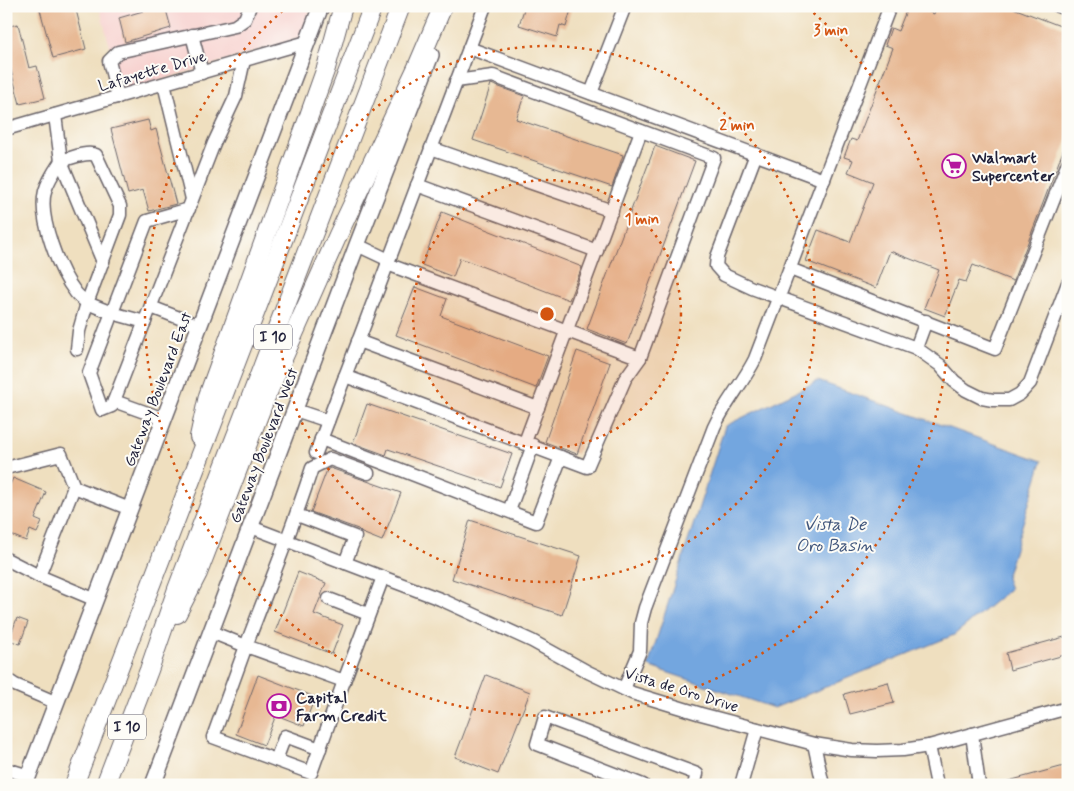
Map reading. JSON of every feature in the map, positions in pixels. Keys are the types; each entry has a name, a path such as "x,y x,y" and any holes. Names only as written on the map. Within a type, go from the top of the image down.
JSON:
{"highway":[{"path":"186,495 208,396 326,68 343,6"},
{"name":"I 10","path":"74,785 373,6"},
{"name":"I 10","path":"105,785 149,670 176,589 401,6"},
{"path":"149,670 198,574 265,399 443,6"}],"main road":[{"name":"Gateway Boulevard East","path":"27,781 321,6"},
{"name":"Gateway Boulevard West","path":"152,785 450,6"}],"street":[{"path":"118,97 109,61 118,52 235,26 245,18 250,6"},
{"path":"316,453 485,6"},
{"path":"591,93 625,6"},
{"path":"624,689 640,651 641,623 646,608 714,427 721,412 741,385 755,360 890,6"},
{"path":"1058,6 1068,10"},
{"path":"192,35 202,72"},
{"name":"Lafayette Drive","path":"6,129 307,42"},
{"path":"469,48 824,180"},
{"path":"191,204 147,221 89,373 102,410 112,406 191,204 214,142 236,96 244,60"},
{"path":"345,376 587,467 625,379 640,358 714,158 493,76 456,81"},
{"path":"164,84 191,204"},
{"path":"55,115 61,161 104,262"},
{"path":"509,511 538,408 642,131"},
{"path":"431,148 612,211"},
{"path":"77,349 79,332 87,303 104,262 120,215 120,206 96,154 81,155 61,161 53,172 45,191 43,209 45,222 56,256 63,270 76,293 87,303 112,313 145,322"},
{"path":"756,154 717,258 716,266 724,275 752,288 916,348 940,365 954,381 982,398 1009,400 1020,394 1030,383 1068,283"},
{"path":"790,268 995,349 1068,163"},
{"path":"417,186 597,251"},
{"path":"357,246 388,262 640,358"},
{"path":"151,306 200,326"},
{"path":"916,348 926,321"},
{"path":"358,341 538,408"},
{"path":"114,401 164,419"},
{"path":"295,410 328,421"},
{"path":"321,439 536,522 561,456"},
{"path":"6,468 62,454 74,487 40,576"},
{"path":"368,473 330,458 312,468 297,515 213,737 311,773 383,577"},
{"path":"74,487 130,509"},
{"path":"297,515 355,537 345,563"},
{"name":"Vista de Oro Drive","path":"251,527 440,599 532,641 588,672 624,689 661,703 814,744 852,750 903,750 929,746 1068,708"},
{"path":"6,559 96,600"},
{"path":"329,599 368,614"},
{"path":"210,632 344,681"},
{"path":"6,679 15,685 57,703"},
{"path":"643,785 537,744 545,717 697,774 694,785"},
{"path":"741,785 757,729"},
{"path":"972,734 978,785"},
{"path":"276,760 285,736 320,749"},
{"path":"814,744 823,785"},
{"path":"929,746 937,785"},
{"path":"6,769 27,781"}],"shaded area":[{"path":"99,6 312,6 300,38 122,92"}],"water":[{"name":"Vista De Oro Basin","path":"818,381 1042,461 1006,578 1010,589 954,635 774,708 648,666 725,426"}],"building":[{"path":"39,6 75,6 86,49 53,58"},
{"path":"142,6 165,6 171,28 125,42 119,18 143,11"},
{"path":"525,6 572,6 566,27 560,25 557,37 519,25"},
{"name":"Walmart Supercenter","path":"908,6 915,6 934,14 937,6 1008,6 1068,29 1068,138 1013,281 973,265 966,282 959,280 945,316 924,308 939,270 890,251 876,288 806,261 818,230 850,242 873,182 848,172 853,160 844,157 851,139 857,141 893,48 885,45 891,28 898,31"},
{"path":"18,24 29,68 37,66 45,98 20,104 6,52 6,27"},
{"path":"491,84 524,96 516,119 623,155 612,187 473,140"},
{"path":"148,120 151,131 156,129 176,204 149,211 143,190 128,194 111,129"},
{"path":"655,146 695,161 627,344 587,329"},
{"path":"442,212 582,267 569,300 460,258 453,277 422,265"},
{"path":"415,287 447,299 441,316 548,356 536,388 396,335"},
{"path":"577,351 610,363 577,454 545,442"},
{"path":"367,404 512,454 500,487 388,449 386,455 353,443"},
{"path":"330,468 401,493 382,541 362,533 358,529 311,512 327,470"},
{"path":"13,478 46,492 35,519 42,522 37,533 30,530 26,541 6,533 6,494"},
{"path":"470,520 581,556 562,615 452,579"},
{"path":"298,572 326,583 314,614 343,625 332,654 275,632"},
{"path":"17,618 28,622 20,644 9,640"},
{"path":"1068,636 1068,654 1010,670 1006,653"},
{"name":"Capital Farm Credit","path":"258,675 315,697 304,726 276,715 264,745 236,734"},
{"path":"486,675 530,692 498,774 455,757"},
{"path":"888,682 894,703 850,714 844,694"},
{"path":"1064,766 1068,785 1006,785 1005,782"}],"place":[{"name":"Walmart Supercenter","path":"954,166"},
{"name":"Capital Farm Credit","path":"279,706"}]}
